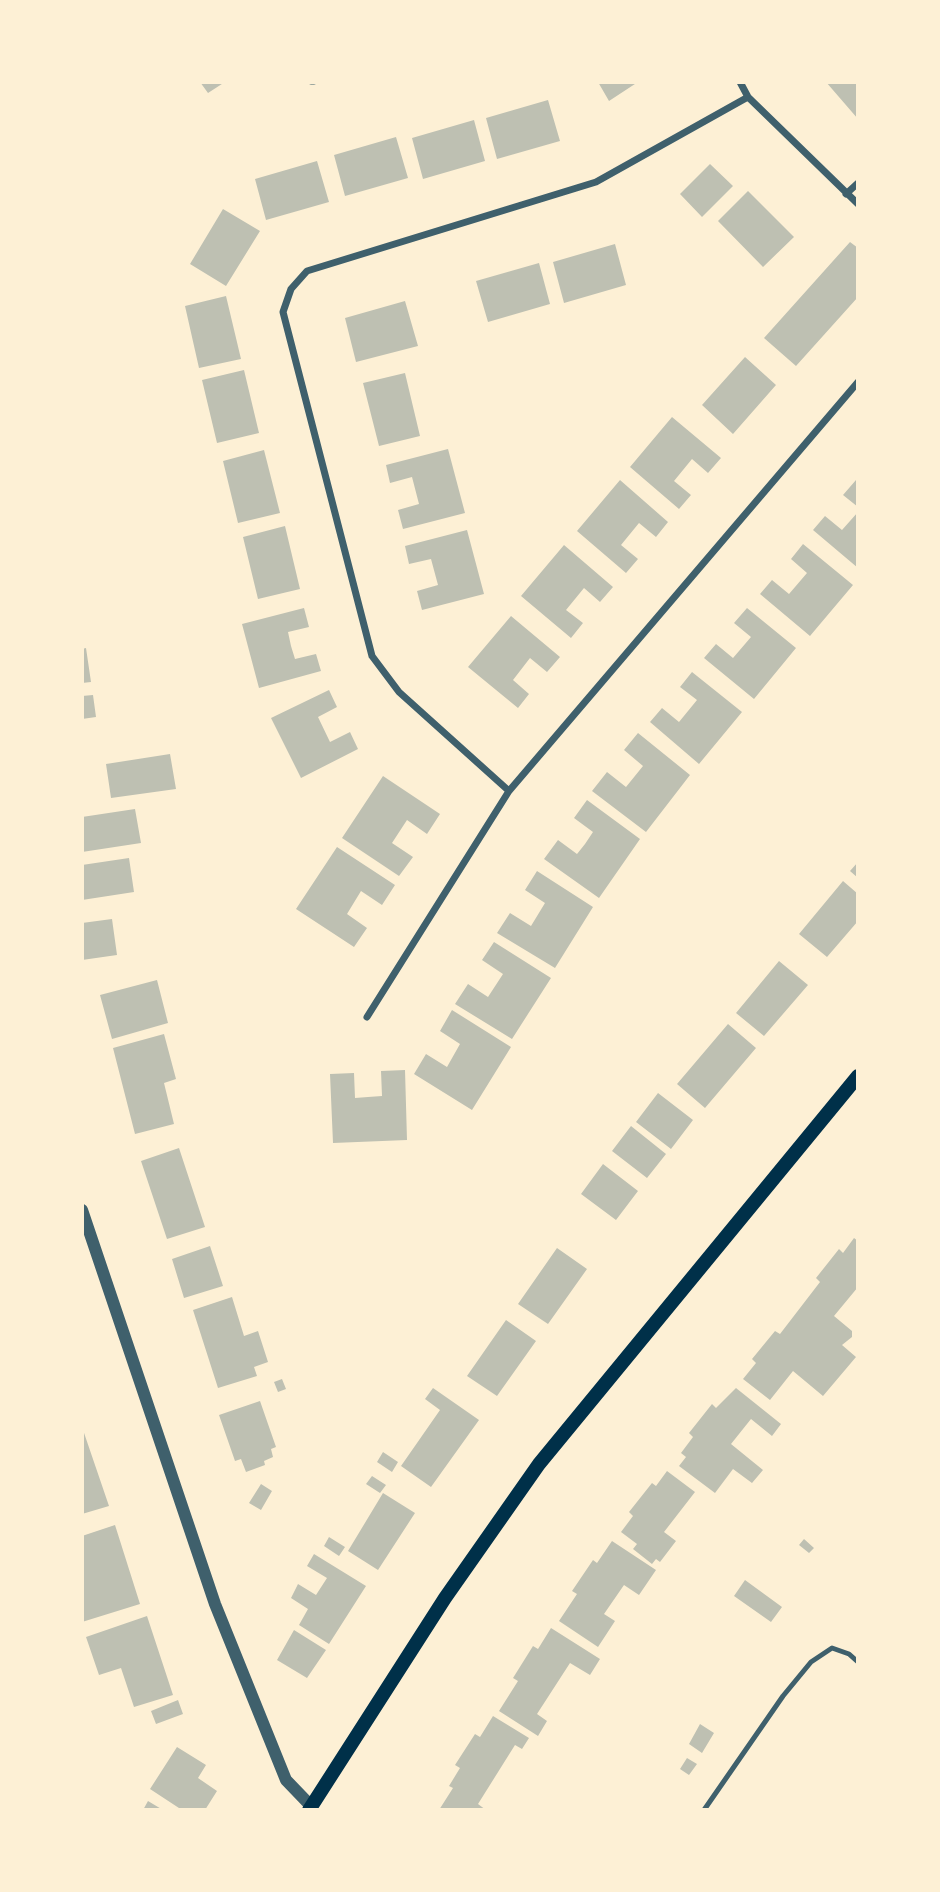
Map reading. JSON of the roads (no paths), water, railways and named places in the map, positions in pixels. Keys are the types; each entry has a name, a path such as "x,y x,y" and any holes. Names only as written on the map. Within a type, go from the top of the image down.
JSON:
{"main road":[{"path":"310,1808 444,1598 539,1464 858,1076"}],"street":[{"path":"740,82 748,97 858,204"},
{"path":"509,791 399,692 372,656 284,312 291,289 307,271 596,182 748,97"},
{"path":"846,194 858,183"},
{"path":"367,1017 509,791 858,382"},
{"path":"82,1210 215,1604 286,1780 310,1808"}],"lane":[{"path":"704,1810 783,1696 811,1662 832,1648 849,1654 858,1662"}]}
